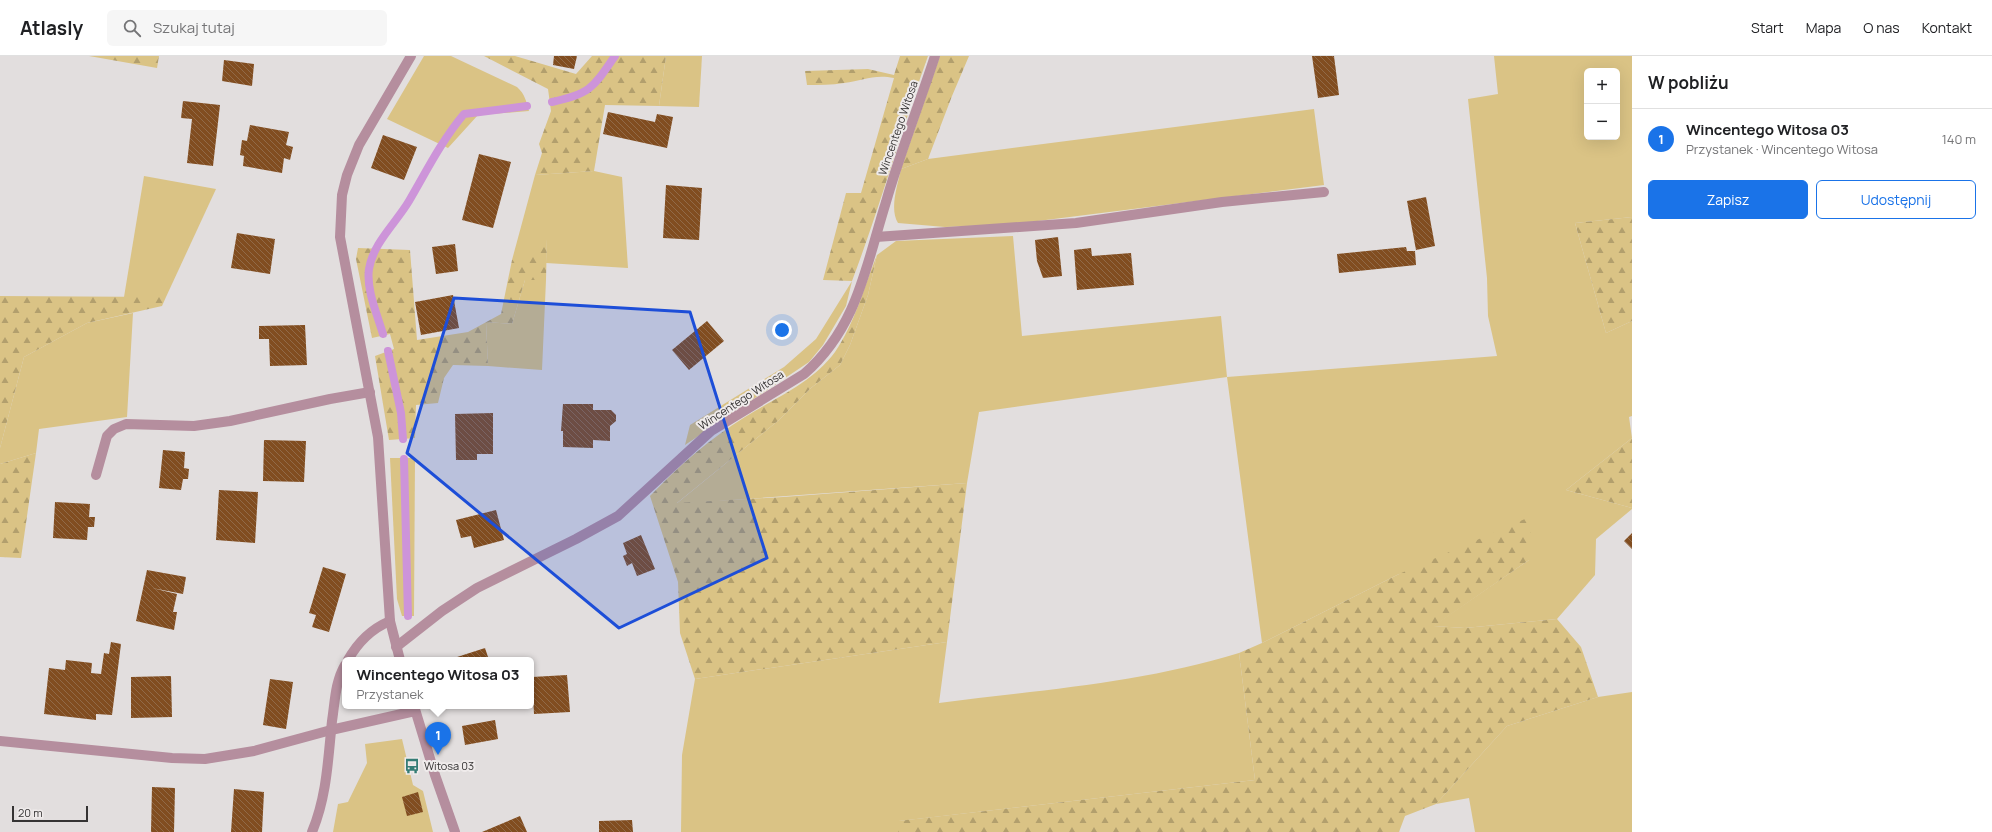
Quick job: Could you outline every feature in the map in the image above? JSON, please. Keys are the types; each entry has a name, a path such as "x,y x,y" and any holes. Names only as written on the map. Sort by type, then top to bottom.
{"street":[{"path":"399,657 390,621 379,453 370,392 340,237 342,196 347,175 359,145 411,56"},
{"name":"Wincentego Witosa","path":"396,647 442,611 477,588 576,539 618,516 711,432 804,374 830,348 842,331 861,288 886,202 935,56"},
{"path":"876,237 1076,223 1222,202 1324,192"},
{"path":"96,475 107,436 114,429 126,424 194,426 230,421 330,399 370,392"},
{"path":"350,657 358,644 378,626 390,621"},
{"path":"312,832 320,814 325,791 336,689 342,673"},
{"path":"0,740 189,760 254,751 415,709 435,775 455,832"}],"highlighted area":[{"path":"454,298 690,312 767,558 619,628 407,453"}],"green space":[{"path":"89,56 159,56 157,68"},
{"path":"424,56 451,56 517,87 524,95 529,111 478,115 448,148 387,119"},
{"path":"484,56 515,56 576,74 592,56 666,56 659,106 605,105 594,171 535,175 542,153 539,144 551,111 548,89"},
{"path":"666,56 702,56 699,107 659,106"},
{"path":"900,56 928,56 872,225 852,281 823,280 846,193 861,193 894,78 874,77 839,84 807,85 805,71 868,69 894,75"},
{"path":"940,56 969,56 928,159 901,169"},
{"path":"1494,56 1632,56 1632,217 1575,223 1606,333 1632,321 1632,416 1629,417 1632,438 1566,490 1632,509 1596,539 1595,575 1557,619 1465,628 1433,626 1529,560 1399,574 1262,643 1227,377 1497,356 1488,316 1487,278 1468,99 1498,94"},
{"path":"1314,109 1324,185 1014,224 945,227 898,223 895,217 895,196 901,169 928,159"},
{"path":"594,171 622,177 628,268 546,263 547,239 528,260 512,260 535,175"},
{"path":"144,176 216,189 166,297 124,297"},
{"path":"1632,217 1632,321 1606,333 1575,223"},
{"path":"1013,236 1022,336 1221,316 1227,377 979,412 967,483 676,504 779,420 811,388 840,365 850,345 868,295 877,255 896,241"},
{"path":"547,238 546,280 525,280 512,324 486,322 501,314 512,260 528,259"},
{"path":"358,248 410,250 417,340 468,332 486,322 488,366 453,365 444,378 438,403 416,405 415,438 389,440 375,356 394,349 390,334 372,338 356,259"},
{"path":"877,255 868,295 850,345 840,365 811,388 779,420 677,503 783,497 967,483 947,642 695,679 680,633 678,582 650,496 683,464 719,434 793,389 826,363 835,352 848,329 859,305"},
{"path":"525,280 546,280 542,370 488,366 486,322 512,324"},
{"path":"852,281 846,306 823,345 809,362 685,445 690,425 784,367 816,339"},
{"path":"0,296 166,297 162,306 87,323 24,357 0,448"},
{"path":"133,313 127,417 39,429 36,453 0,464 0,448 24,357 87,323"},
{"path":"1632,438 1632,508 1566,490"},
{"path":"36,453 21,558 0,557 0,464"},
{"path":"390,458 415,458 414,616 402,616 397,599"},
{"path":"1532,516 1529,560 1434,626 1465,628 1557,619 1581,647 1598,697 1507,726 1436,804 1405,816 1399,832 898,832 898,821 1255,780 1239,653 1262,643 1399,574"},
{"path":"947,642 939,703 1128,679 1165,672 1239,653 1255,780 899,821 898,832 681,832 682,755 695,679"},
{"path":"1632,692 1632,832 1475,832 1469,798 1436,804 1507,726 1598,697"},
{"path":"402,739 413,785 423,791 433,832 333,832 338,804 348,802 367,763 365,744"}],"building":[{"path":"554,56 577,56 574,69 553,65"},
{"path":"1312,56 1334,56 1339,95 1318,98"},
{"path":"224,60 254,64 252,86 222,81"},
{"path":"183,101 220,105 213,166 187,163 192,119 181,118"},
{"path":"608,112 655,122 657,114 673,117 667,148 603,134"},
{"path":"250,125 289,132 286,145 293,147 290,160 284,158 282,173 243,166 244,156 240,155 242,140 247,141"},
{"path":"383,135 417,147 404,180 371,168"},
{"path":"479,154 511,162 493,228 462,220"},
{"path":"666,185 702,188 699,240 663,238"},
{"path":"1426,197 1435,246 1416,250 1407,201"},
{"path":"237,233 275,239 270,274 231,268"},
{"path":"1058,237 1062,276 1043,278 1037,261 1035,240"},
{"path":"455,244 458,271 436,274 432,247"},
{"path":"1406,247 1407,251 1415,251 1416,265 1339,273 1337,254"},
{"path":"1091,248 1092,256 1131,253 1134,285 1077,290 1074,250"},
{"path":"453,295 459,328 421,335 415,302"},
{"path":"707,321 724,341 689,370 672,350"},
{"path":"305,325 307,365 270,366 269,339 259,339 259,326"},
{"path":"563,404 593,404 593,410 611,410 616,415 616,421 610,426 610,441 593,440 593,448 563,447 563,431 561,431"},
{"path":"493,413 493,454 477,454 477,460 456,460 455,414"},
{"path":"264,440 306,441 304,482 263,481"},
{"path":"163,450 185,452 184,468 189,469 188,479 183,479 181,490 159,488"},
{"path":"219,490 258,492 255,543 216,540"},
{"path":"55,502 90,504 89,517 95,517 94,527 88,527 87,540 53,538"},
{"path":"496,510 504,540 474,548 471,536 461,538 456,520"},
{"path":"1632,533 1632,549 1624,541"},
{"path":"641,535 655,569 637,576 632,563 627,566 623,556 627,554 623,543"},
{"path":"323,567 346,574 329,632 312,627 316,615 309,613"},
{"path":"147,570 186,577 183,594 152,588 177,594 173,612 177,612 174,630 136,621"},
{"path":"111,642 121,644 112,715 96,714 96,720 44,714 49,668 65,670 66,660 92,663 91,673 101,674 104,653 109,654"},
{"path":"485,648 488,657 457,657"},
{"path":"567,675 570,712 534,714 534,677"},
{"path":"171,676 172,717 131,718 131,677"},
{"path":"270,679 293,682 286,729 263,725"},
{"path":"495,720 498,739 465,745 462,726"},
{"path":"152,787 175,788 174,832 151,832"},
{"path":"234,789 264,792 262,832 231,832"},
{"path":"418,792 423,812 407,816 402,797"},
{"path":"520,816 527,832 482,832"},
{"path":"632,820 633,832 599,832 599,821"}],"waterway":[{"path":"552,102 575,96 590,88 601,76 615,56"},
{"path":"383,334 369,285 368,277 371,260 375,250 404,209 441,145 464,114 527,106"},
{"path":"388,351 401,413 403,439"},
{"path":"404,459 408,616"}],"place":[{"name":"Wincentego Witosa 03","path":"438,755"},
{"name":"Witosa 03","path":"412,766"}]}
